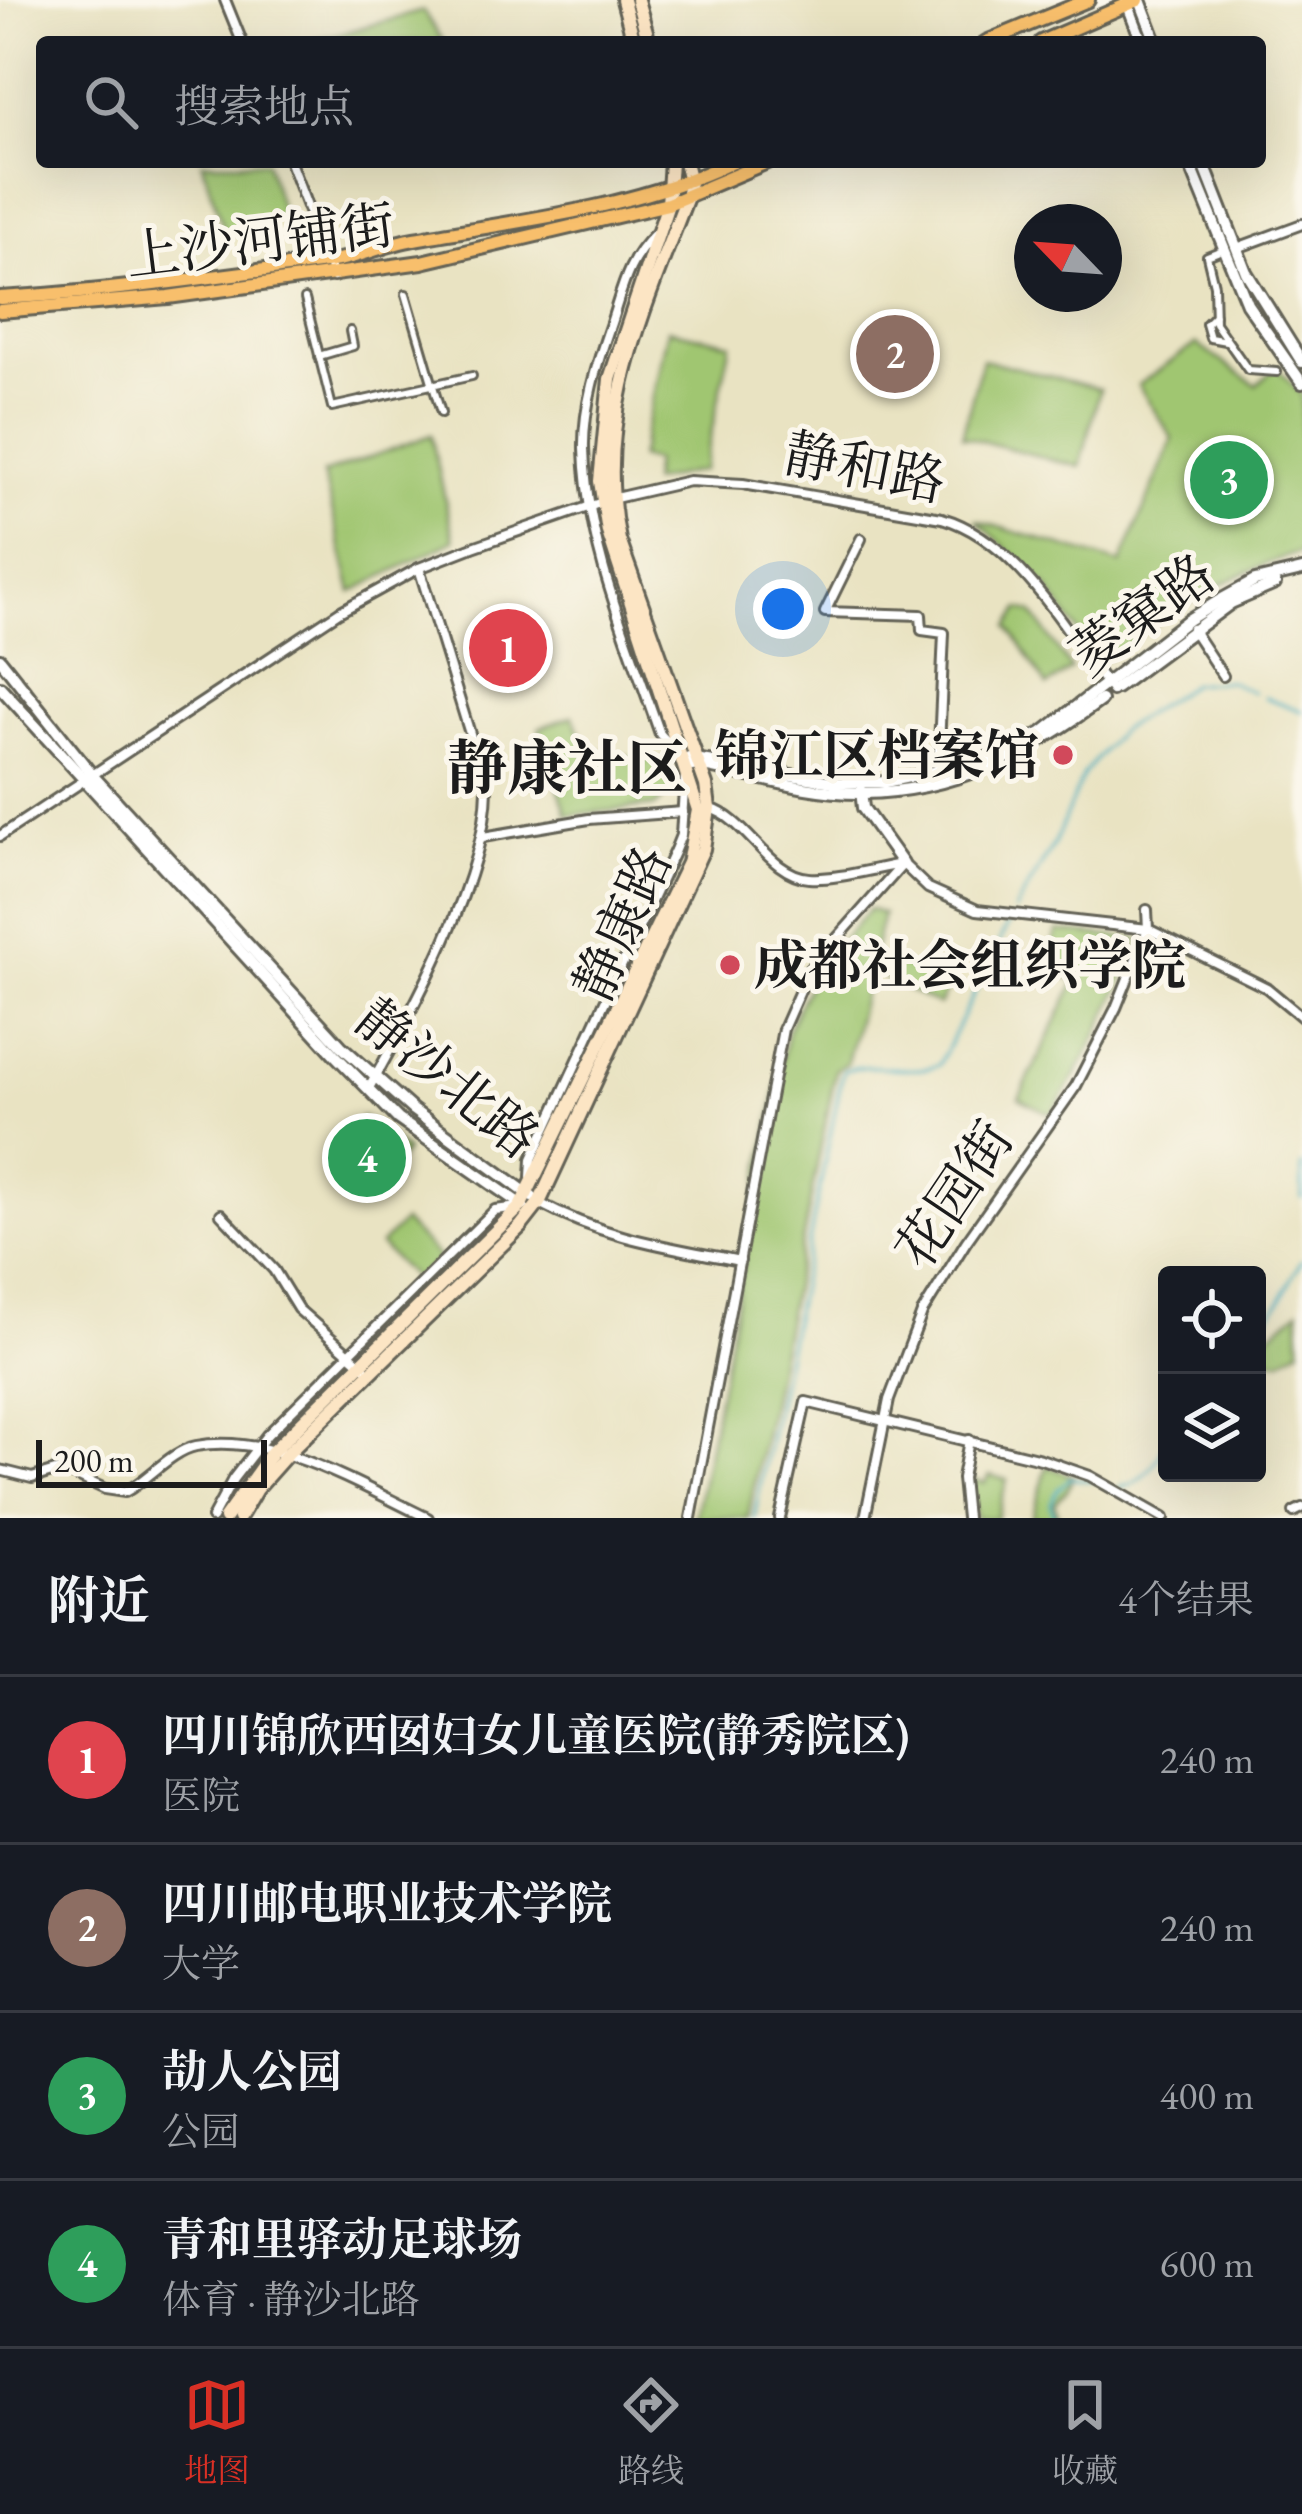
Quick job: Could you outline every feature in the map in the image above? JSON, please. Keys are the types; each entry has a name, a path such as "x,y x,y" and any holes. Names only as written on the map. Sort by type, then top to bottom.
{"main road":[{"path":"623,0 632,36"},
{"path":"638,0 647,36"},
{"path":"1001,36 1088,0"},
{"path":"1054,36 1133,1"},
{"name":"静康路","path":"529,1198 707,835 709,808 689,761 619,540 602,503 602,432 610,380 668,204 671,168"},
{"path":"686,168 690,182"},
{"name":"上沙河铺街","path":"0,298 331,262 406,240 638,198 719,168"},
{"name":"上沙河铺街","path":"0,311 334,277 422,262 668,204 753,168"},
{"name":"静康路","path":"602,503 620,385 690,182"},
{"name":"静康路","path":"225,1518 272,1452 521,1226 529,1198 688,863 698,810 689,761"},
{"name":"静康路","path":"239,1518 256,1489 366,1368"}],"street":[{"path":"225,0 240,36"},
{"path":"1133,1 1141,36"},
{"path":"1133,1 1153,36"},
{"path":"292,168 334,277"},
{"path":"1193,168 1230,249 1302,362"},
{"path":"1205,168 1247,304 1302,383"},
{"path":"1277,372 1248,370 1215,323 1208,256 1302,224"},
{"path":"406,294 441,413"},
{"path":"305,299 332,407 472,376"},
{"path":"319,356 353,346 350,331"},
{"name":"静和路","path":"0,836 339,612 419,568 602,503 689,481 717,481 961,524 977,532 1045,596 1110,689"},
{"path":"529,1198 532,1159 676,850 689,761 660,734 597,550 602,503"},
{"path":"861,538 825,612 921,615 922,630 944,633 938,772"},
{"path":"371,1083 404,1027 484,837 487,789 419,568"},
{"name":"菱窠路","path":"689,761 861,788 929,784 1016,757 1051,738 1188,620 1256,581 1302,573"},
{"name":"菱窠路","path":"861,788 991,757 1042,733 1192,629 1264,587 1302,573"},
{"path":"1192,629 1223,676"},
{"name":"静沙北路","path":"0,658 89,778"},
{"name":"静沙北路","path":"0,687 89,778 335,1056 529,1198"},
{"path":"861,788 863,808 903,864 928,888 953,901 1004,914 1148,929 1267,988 1302,1017"},
{"path":"709,808 727,813 783,868 807,878 903,864"},
{"path":"484,837 589,819 683,812"},
{"path":"691,1518 783,1029 809,970 903,864"},
{"path":"1147,910 1148,929"},
{"name":"花园街","path":"865,1518 885,1418 922,1312 1076,1086 1116,1008 1148,929"},
{"path":"212,1518 256,1449 495,1210 529,1198 580,1225 740,1262"},
{"path":"998,1199 1010,1209"},
{"path":"220,1214 274,1270 298,1309 366,1368"},
{"path":"780,1518 806,1402 885,1418 1090,1476 1164,1518"},
{"path":"965,1518 962,1478 969,1440"},
{"path":"0,1470 32,1478 62,1469 105,1489 125,1492 192,1447 236,1445 288,1453 428,1518"}],"green space":[{"path":"423,11 439,36 331,36"},
{"path":"204,168 268,168 283,215 225,234"},
{"path":"668,329 731,343 703,470 651,482 654,461 639,458"},
{"path":"1196,344 1256,385 1276,367 1302,395 1302,552 1224,583 1107,658 1093,654 1046,585 976,520 1121,564 1173,439 1138,385"},
{"path":"982,359 1100,389 1080,467 962,436"},
{"path":"431,435 454,540 352,592 323,474"},
{"path":"1020,609 1032,612 1071,669 1047,686 1009,627"},
{"path":"573,716 589,752 662,760 672,790 656,806 567,815 539,728"},
{"path":"869,909 883,914 847,1063 836,1069 748,1518 695,1518 788,1029 814,973"},
{"path":"1058,931 1139,939 1100,1029 1051,1114 1019,1098 1076,981 1043,964"},
{"path":"894,960 948,987 939,1005 885,979"},
{"path":"362,1118 406,1151 371,1198 327,1165"},
{"path":"403,1222 440,1258 416,1281 380,1245"},
{"path":"1299,1310 1300,1348 1280,1360 1266,1357 1266,1338"},
{"path":"1047,1466 1073,1476 1055,1503 1058,1518 1032,1518"},
{"path":"990,1475 1007,1480 997,1518 976,1518 971,1478 984,1483"}],"waterway":[{"path":"1015,910 1054,844 1083,775 1120,730 1192,684 1228,681 1253,692"},
{"path":"1264,697 1302,711"},
{"path":"754,1518 843,1071 939,1065 1011,918"},
{"path":"1302,1165 1302,1198"},
{"path":"1266,1320 1302,1260"},
{"path":"1119,1488 1136,1482 1158,1457"},
{"path":"1054,1518 1051,1503 1057,1490 1070,1478 1092,1481"}],"place":[{"name":"四川邮电职业技术学院","path":"895,354"},
{"name":"劼人公园","path":"1229,480"},
{"name":"四川锦欣西囡妇女儿童医院(静秀院区)","path":"508,648"},
{"name":"锦江区档案馆","path":"1063,755"},
{"name":"成都社会组织学院","path":"730,965"},
{"name":"青和里驿动足球场","path":"367,1158"}],"district":[{"name":"静康社区","path":"567,768"}]}
